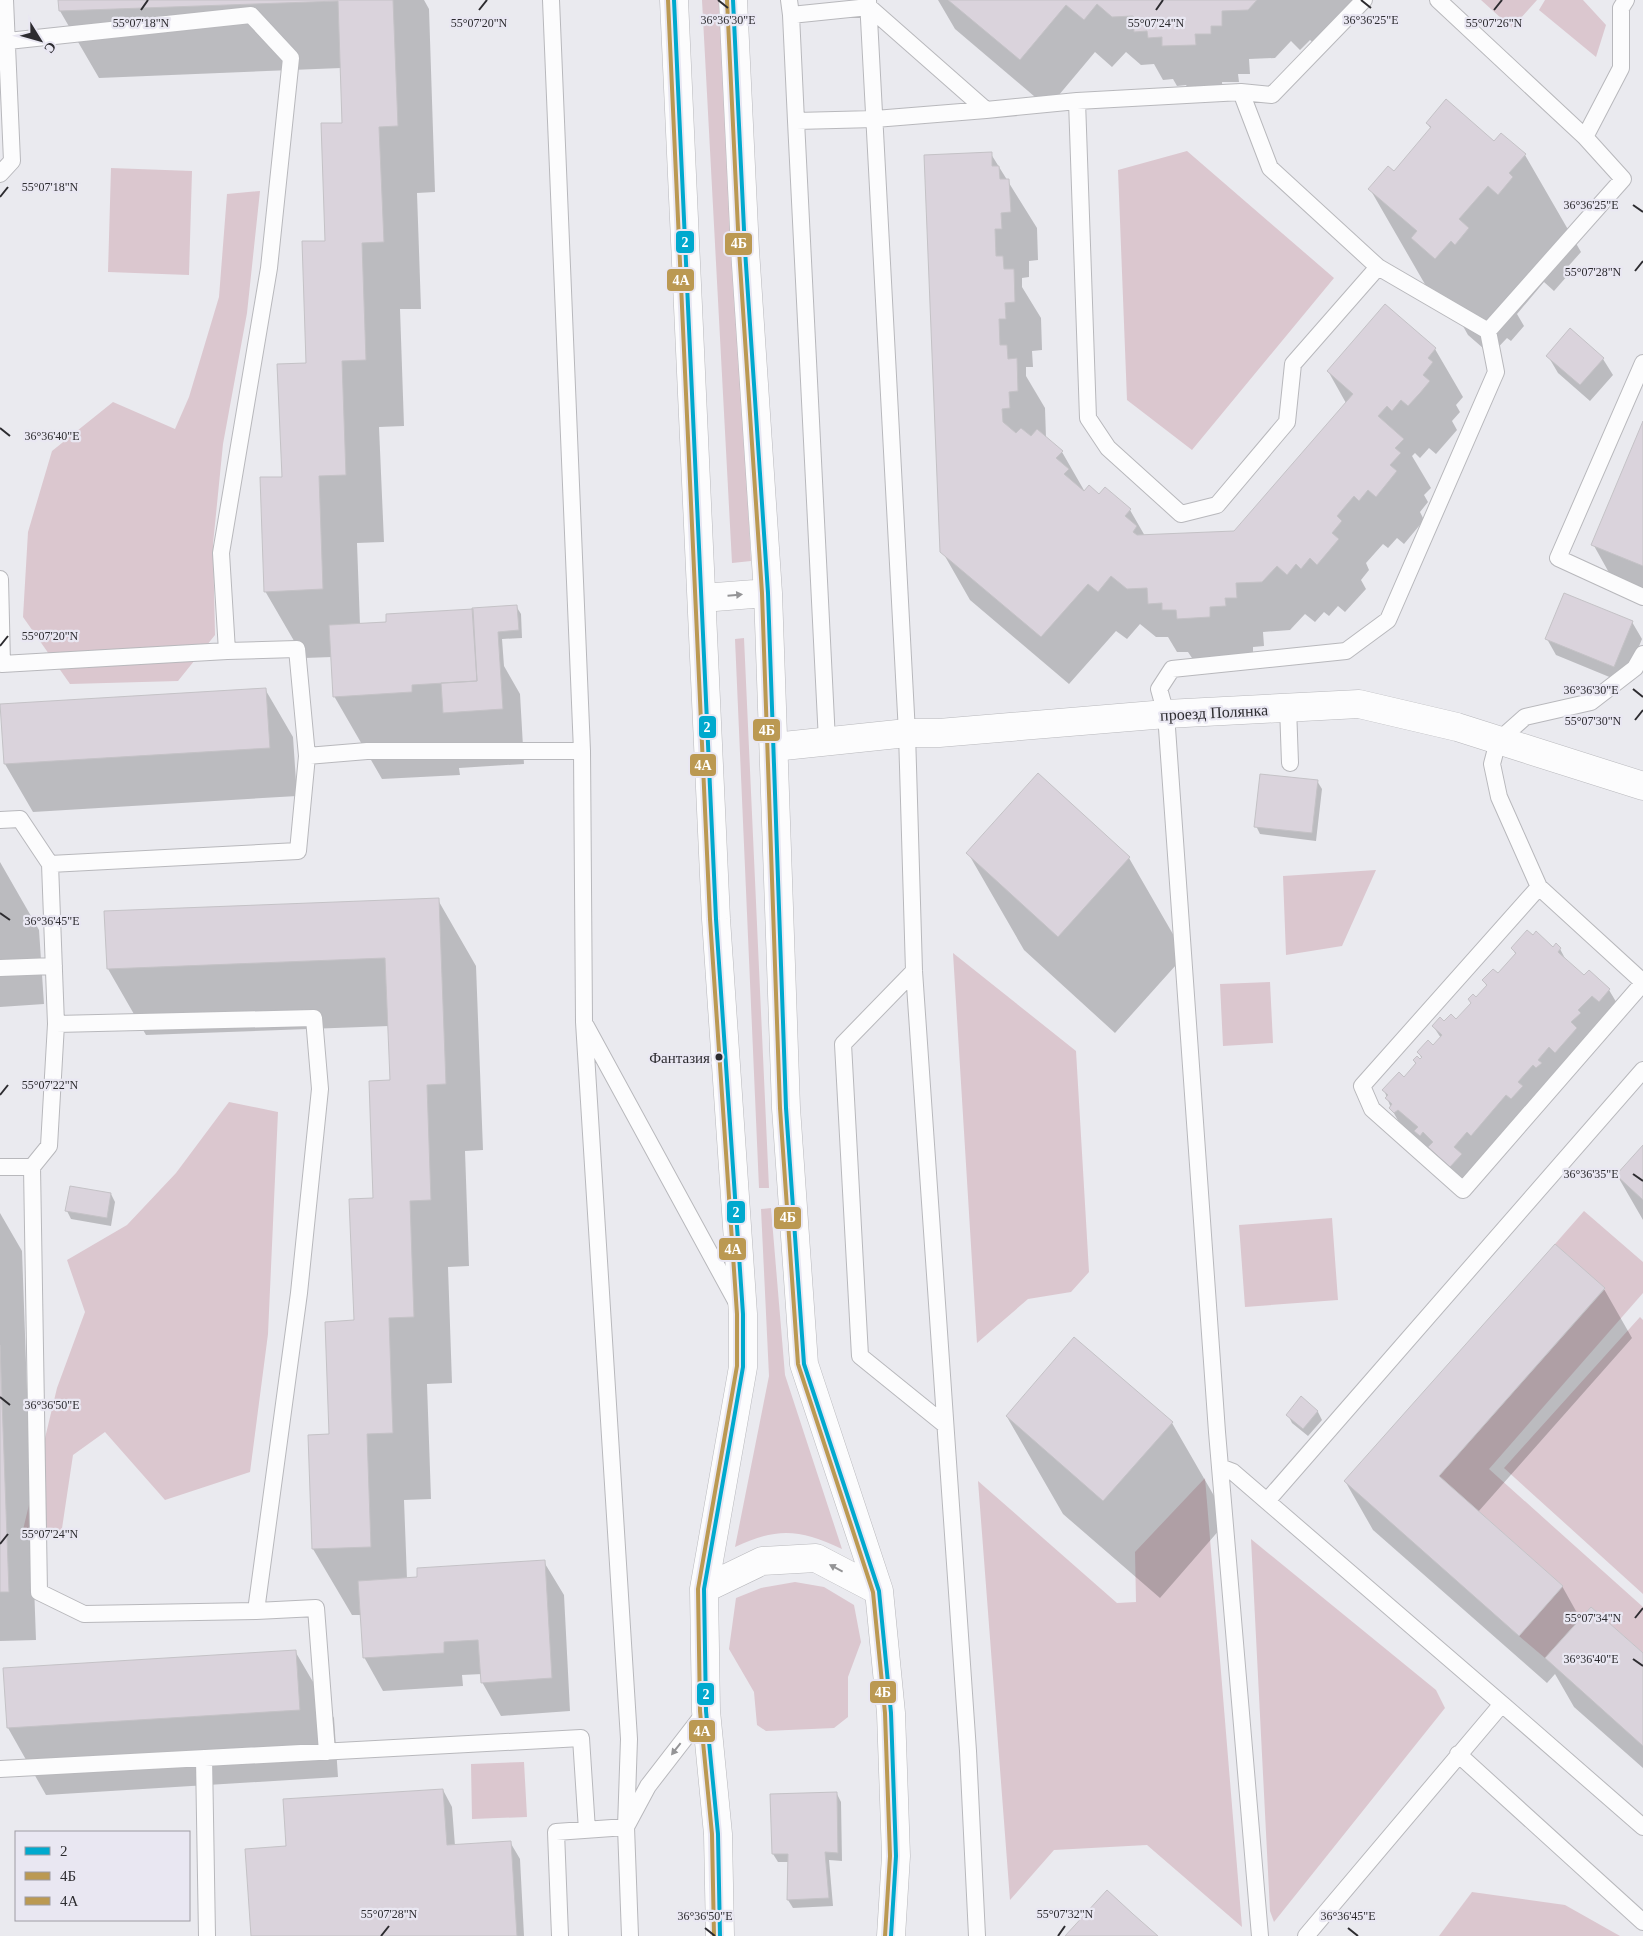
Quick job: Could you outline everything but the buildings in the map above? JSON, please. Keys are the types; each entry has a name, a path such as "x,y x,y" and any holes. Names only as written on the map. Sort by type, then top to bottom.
{"main road":[{"path":"674,0 721,1015 743,1314 743,1367 704,1589 706,1711 718,1834 720,1936"},
{"path":"734,0 745,250 768,593 782,1013 804,1364 879,1591 891,1714 896,1856 890,1936"},
{"path":"702,598 768,593"},
{"name":"проезд Полянка","path":"774,747 907,732 939,733 1166,714 1359,704 1457,727 1643,786"},
{"path":"704,1589 762,1561 816,1558 879,1591"}],"lane":[{"path":"0,174 12,161 5,0"},
{"path":"551,0 582,751 584,1022 629,1739 626,1827 630,1936"},
{"path":"796,121 875,118 1077,101 1241,92 1272,95 1364,0"},
{"path":"1438,0 1585,137 1623,179 1488,331"},
{"path":"1585,137 1621,68 1621,8 1626,0"},
{"path":"868,4 907,732 914,971 968,1751 977,1936"},
{"path":"827,742 790,7 868,4 986,110"},
{"path":"8,41 251,15 291,58 269,268 221,553 227,651"},
{"path":"1241,92 1270,168 1378,267 1488,331 1496,372 1388,620 1346,651 1172,669 1159,689 1166,714 1220,1467 1260,1936"},
{"path":"1077,101 1088,418 1108,448 1181,514 1217,505 1287,422 1293,364 1378,267"},
{"path":"1643,363 1558,558 1643,597"},
{"path":"0,579 2,664 227,651 297,649 307,756 298,851 50,864"},
{"path":"1539,886 1362,1086 1372,1109 1463,1190 1643,982 1539,886 1499,797 1492,764 1498,741 1525,717 1591,702 1635,668 1643,654"},
{"path":"1288,707 1290,763"},
{"path":"307,756 367,751 582,751"},
{"path":"0,820 20,819 50,864 56,1024 49,1146 32,1168 39,1592 84,1614 316,1608 328,1752"},
{"path":"0,968 54,966"},
{"path":"914,971 843,1044 860,1356 944,1424"},
{"path":"56,1024 314,1018 320,1089 299,1293 256,1611"},
{"path":"584,1022 743,1314"},
{"path":"1267,1501 1643,1070"},
{"path":"0,1167 32,1168"},
{"path":"1220,1467 1233,1472 1643,1827"},
{"path":"1306,1936 1502,1704"},
{"path":"626,1827 648,1786 706,1711"},
{"path":"0,1769 582,1738 587,1830"},
{"path":"1458,1754 1643,1922"},
{"path":"204,1758 207,1936"},
{"path":"560,1936 556,1832 626,1827"}],"shaded area":[{"path":"702,0 721,0 751,561 732,563"},
{"path":"1481,0 1537,0 1512,28"},
{"path":"1545,0 1583,0 1606,25 1596,57 1539,10"},
{"path":"1187,151 1334,278 1192,450 1127,400 1118,170"},
{"path":"111,168 192,171 189,275 108,272"},
{"path":"260,191 247,313 223,444 213,544 215,635 178,681 70,684 23,617 28,532 52,451 113,402 175,429 189,397 219,297 227,194"},
{"path":"744,638 769,1188 759,1188 735,639"},
{"path":"1376,870 1342,946 1286,955 1283,876"},
{"path":"953,953 1076,1051 1089,1272 1071,1292 1028,1299 977,1343"},
{"path":"1270,982 1273,1043 1223,1046 1220,984"},
{"path":"229,1102 278,1112 268,1334 250,1472 165,1500 105,1432 73,1455 61,1535 22,1534 57,1388 85,1312 67,1260 127,1225 176,1173"},
{"path":"771,1208 785,1375 842,1549 813,1537 788,1533 764,1536 735,1547 769,1376 761,1209"},
{"path":"1584,1211 1643,1262 1643,1293 1489,1469 1643,1607 1643,1653 1591,1607 1545,1658 1519,1636 1563,1586 1439,1476 1605,1289 1555,1244"},
{"path":"1332,1218 1338,1300 1245,1307 1239,1225"},
{"path":"1640,1317 1643,1320 1643,1594 1504,1468"},
{"path":"1205,1478 1242,1927 1147,1845 1054,1850 1010,1900 978,1481 1117,1603 1136,1602 1135,1552"},
{"path":"1251,1539 1436,1690 1445,1708 1274,1922 1270,1911"},
{"path":"795,1582 824,1587 854,1605 861,1642 848,1677 848,1717 834,1728 766,1731 757,1725 754,1692 729,1649 736,1598 761,1588"},
{"path":"524,1762 527,1817 472,1819 471,1764"},
{"path":"1472,1892 1565,1905 1620,1936 1439,1936"}],"transit line":[{"name":"4А","path":"668,0 710,919 737,1314 737,1366 698,1589 700,1711 712,1834 714,1936"},
{"name":"2","path":"674,0 716,919 743,1314 743,1367 704,1589 706,1711 718,1834 720,1936"},
{"name":"4Б","path":"727,0 739,250 762,593 780,1108 798,1364 873,1592 885,1713 890,1856 885,1936"},
{"name":"2","path":"733,0 745,250 768,593 786,1108 804,1364 879,1591 891,1713 896,1856 891,1936"}],"place":[{"name":"Фантазия","path":"719,1057"}]}
